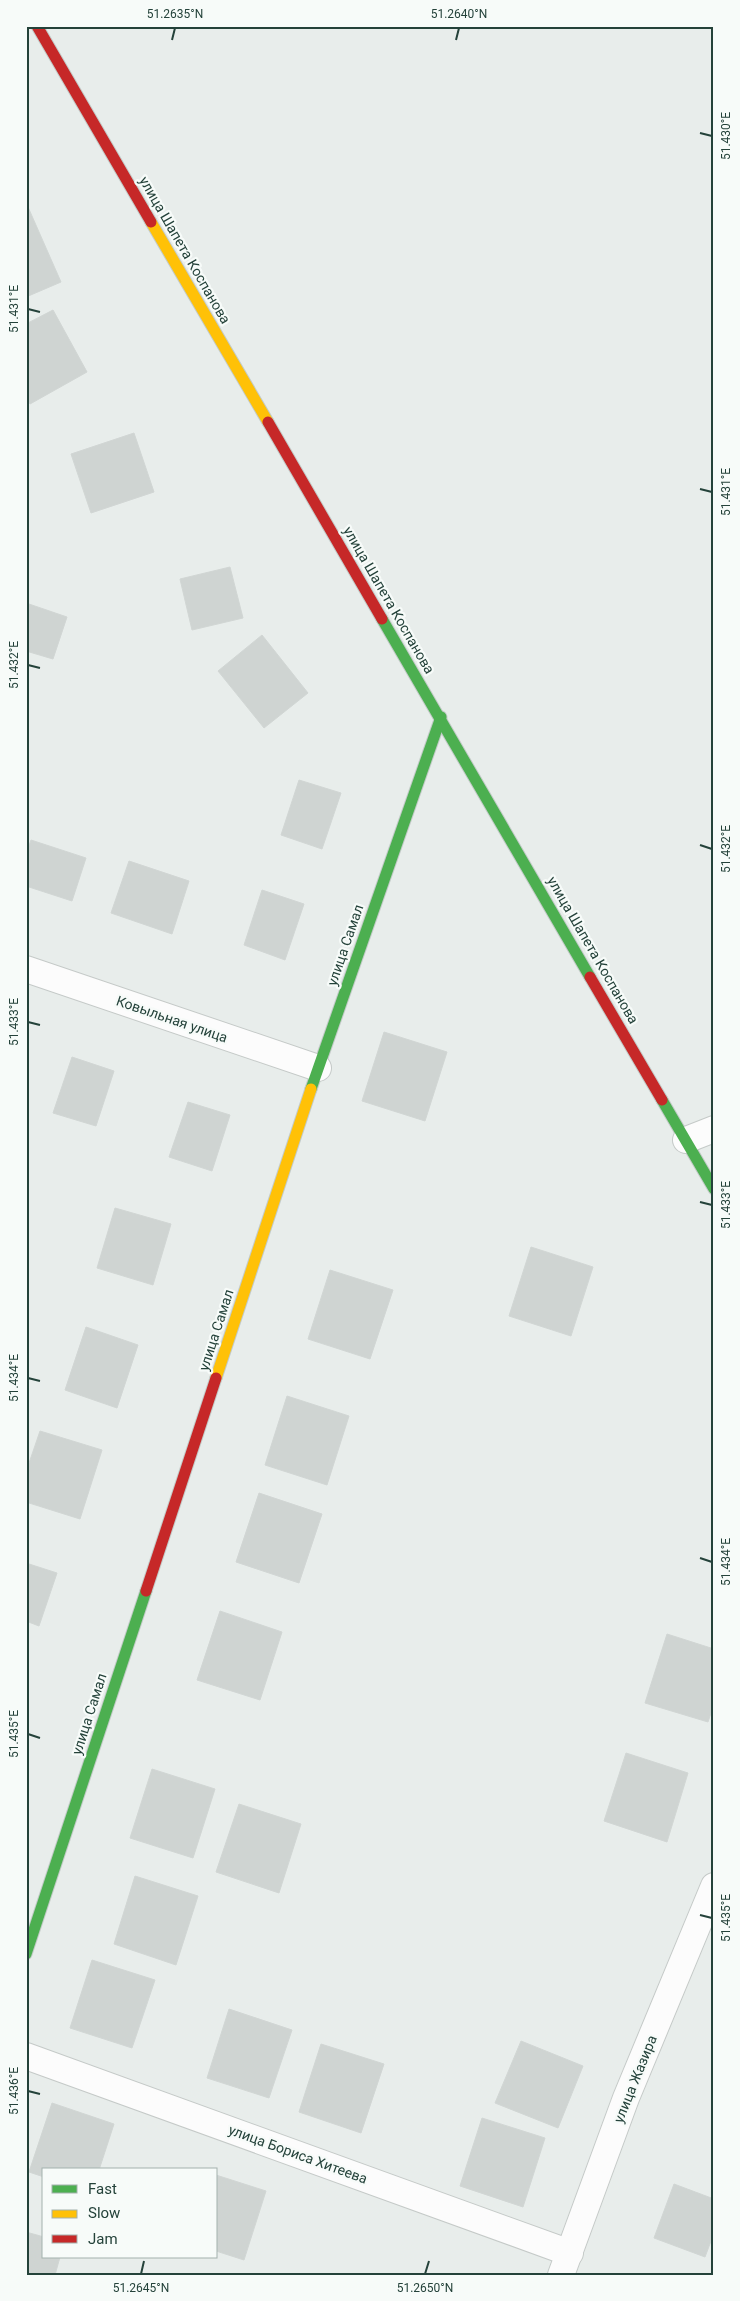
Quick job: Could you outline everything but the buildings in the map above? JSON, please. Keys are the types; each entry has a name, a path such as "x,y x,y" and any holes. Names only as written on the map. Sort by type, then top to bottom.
{"street":[{"name":"улица Шапета Коспанова","path":"38,26 714,1189"},
{"name":"улица Самал","path":"26,1954 318,1068 441,717"},
{"name":"Ковыльная улица","path":"26,969 318,1068"},
{"path":"686,1140 714,1129"},
{"name":"улица Жазира","path":"566,2264 626,2098 714,1886"},
{"name":"улица Бориса Хитеева","path":"26,2056 566,2264"}],"traffic: fast":[{"path":"382,619 590,977"},
{"path":"311,1089 441,717"},
{"path":"662,1100 714,1189"},
{"path":"26,1954 146,1591"}],"traffic: slow":[{"path":"151,222 268,422"},
{"path":"216,1378 311,1089"}],"traffic: jam":[{"path":"37,26 151,222"},
{"path":"268,422 382,619"},
{"path":"590,977 662,1100"},
{"path":"146,1591 216,1378"}]}
